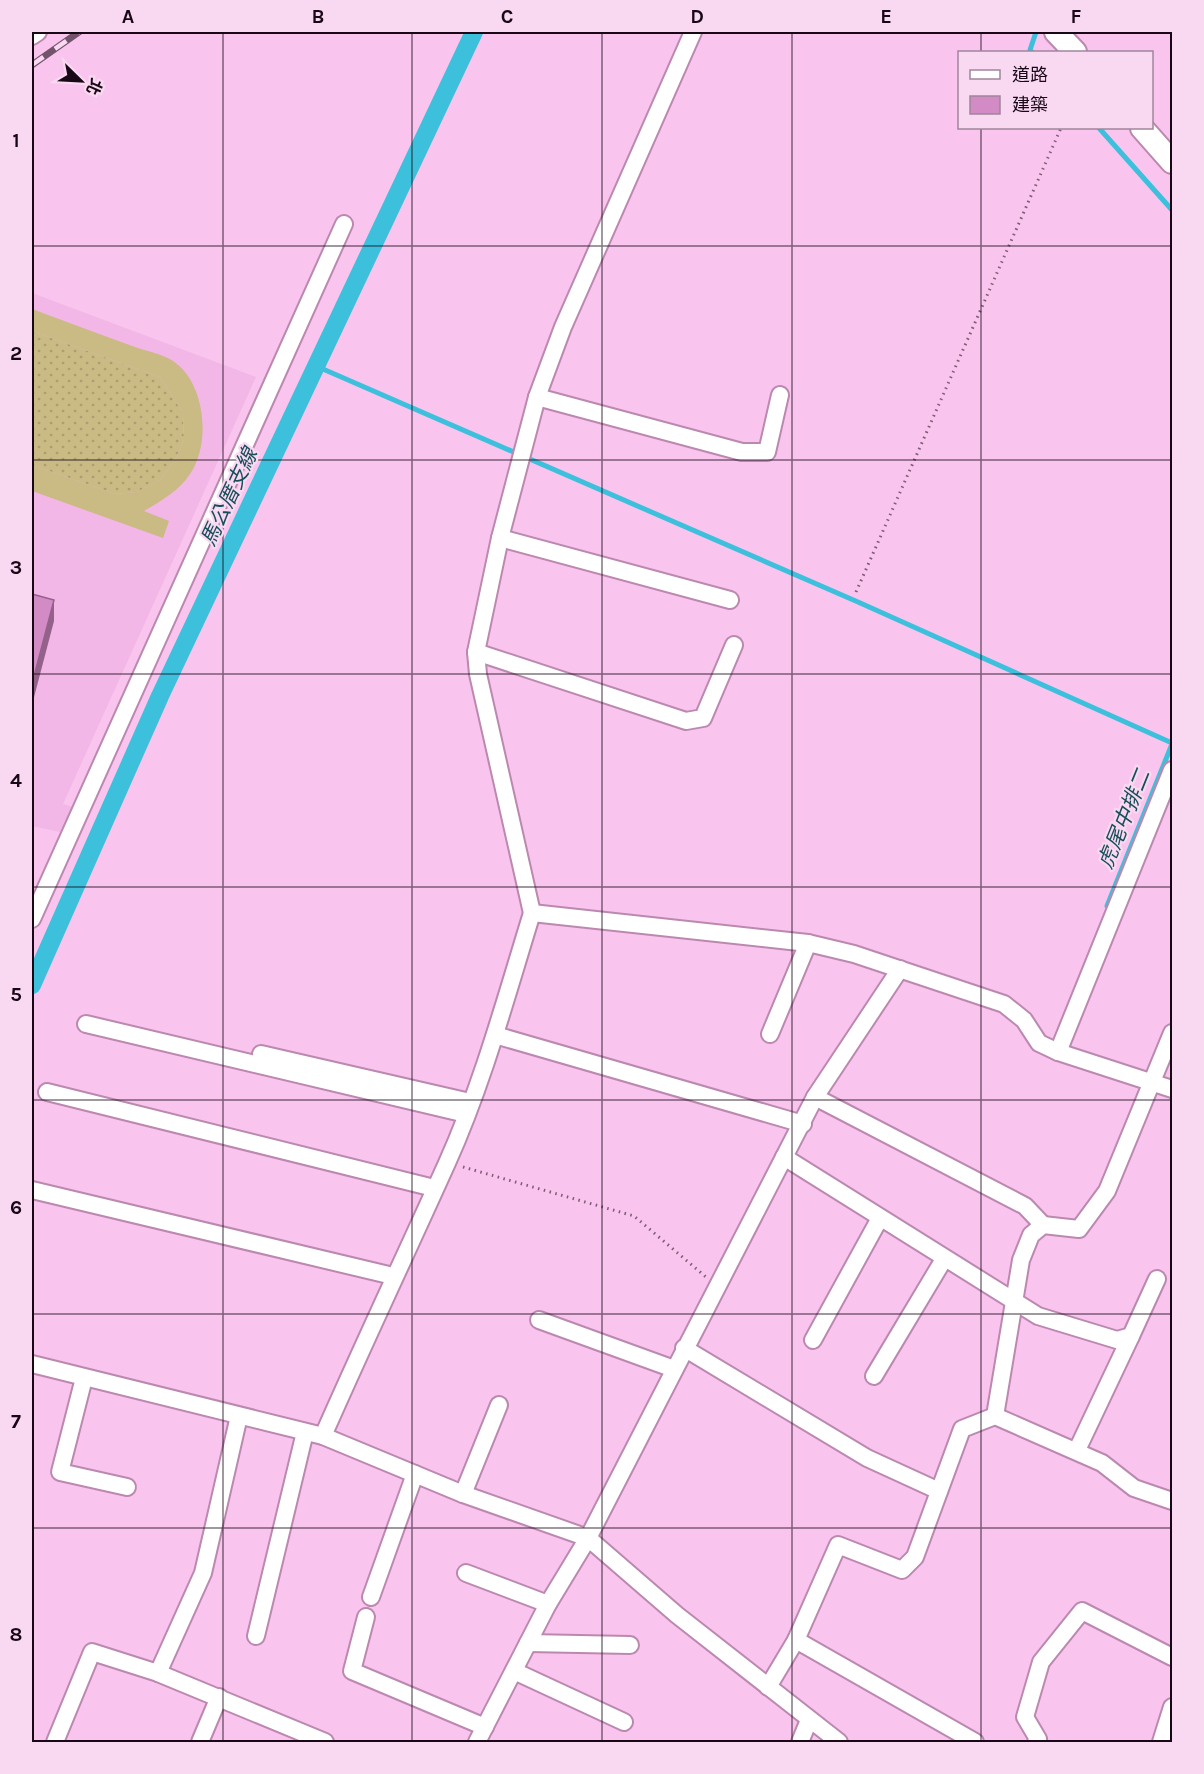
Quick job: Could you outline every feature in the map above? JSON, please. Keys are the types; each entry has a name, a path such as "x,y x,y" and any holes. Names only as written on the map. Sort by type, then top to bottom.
{"main road":[{"path":"1056,32 1075,45"},
{"path":"1143,129 1173,162"}],"street":[{"path":"32,36 38,32"},
{"path":"323,1436 393,1276 447,1163 495,1035 532,914 478,674 476,652 500,538 537,397 563,327 693,32"},
{"path":"32,919 344,224"},
{"path":"537,397 742,452 767,452 780,395"},
{"path":"500,538 730,600"},
{"path":"476,652 686,721 703,718 734,645"},
{"path":"1058,1052 1173,770"},
{"path":"532,914 808,943 854,954 1004,1004 1024,1020 1039,1043 1058,1052 1173,1089"},
{"path":"770,1034 808,943"},
{"path":"477,1743 548,1604 588,1538 815,1097 900,969"},
{"path":"88,1020 468,1108"},
{"path":"815,1097 1025,1206 1043,1225 1079,1229 1107,1191 1173,1033"},
{"path":"495,1035 803,1124"},
{"path":"47,1092 434,1188"},
{"path":"784,1156 944,1259 1038,1316 1117,1340 1131,1336"},
{"path":"32,1190 393,1276"},
{"path":"813,1340 880,1218"},
{"path":"995,1416 1021,1260 1031,1235 1043,1225"},
{"path":"874,1376 944,1259"},
{"path":"1077,1450 1156,1279"},
{"path":"539,1320 674,1369"},
{"path":"684,1348 867,1458 939,1491"},
{"path":"32,1364 323,1436 463,1494 588,1538 677,1615 839,1743"},
{"path":"84,1378 60,1472 127,1487"},
{"path":"463,1494 499,1405"},
{"path":"158,1673 203,1573 239,1416"},
{"path":"768,1687 796,1640 838,1545 902,1570 915,1557 962,1429 995,1416 1077,1450 1102,1463 1134,1488 1173,1501"},
{"path":"256,1636 305,1432"},
{"path":"371,1597 415,1474"},
{"path":"466,1573 548,1604"},
{"path":"1036,1743 1038,1739 1025,1717 1041,1662 1082,1611 1173,1657"},
{"path":"366,1617 352,1671 485,1727"},
{"path":"796,1640 975,1743"},
{"path":"528,1643 630,1645"},
{"path":"55,1743 92,1652 158,1673 325,1743"},
{"path":"514,1671 624,1722"},
{"path":"200,1743 219,1698"},
{"path":"1163,1742 1173,1707"},
{"path":"800,1743 809,1720"}],"path":[{"path":"856,592 1061,129"},
{"path":"447,1163 634,1216 717,1286"}],"shaded area":[{"path":"32,293 256,377 63,804 73,807 60,832 32,826"},
{"path":"32,309 164,356 184,371 193,384 202,414 203,431 197,461 180,486 144,511 169,521 163,538 32,491 32,465 115,494 137,492 160,480 175,460 184,440 183,413 160,377 32,331"},
{"path":"32,331 160,377 183,413 184,440 175,460 160,480 137,492 115,494 32,465"}],"building":[{"path":"32,594 54,600 32,684"}],"waterway":[{"name":"馬公厝支線","path":"32,985 160,696 474,32"},
{"name":"虎尾中排二","path":"1031,51 1036,32"},
{"name":"虎尾中排二","path":"1100,129 1172,210"},
{"path":"316,366 858,602 1172,743"},
{"name":"虎尾中排二","path":"1107,906 1172,744"}],"railway":[{"path":"32,65 79,32"}]}
